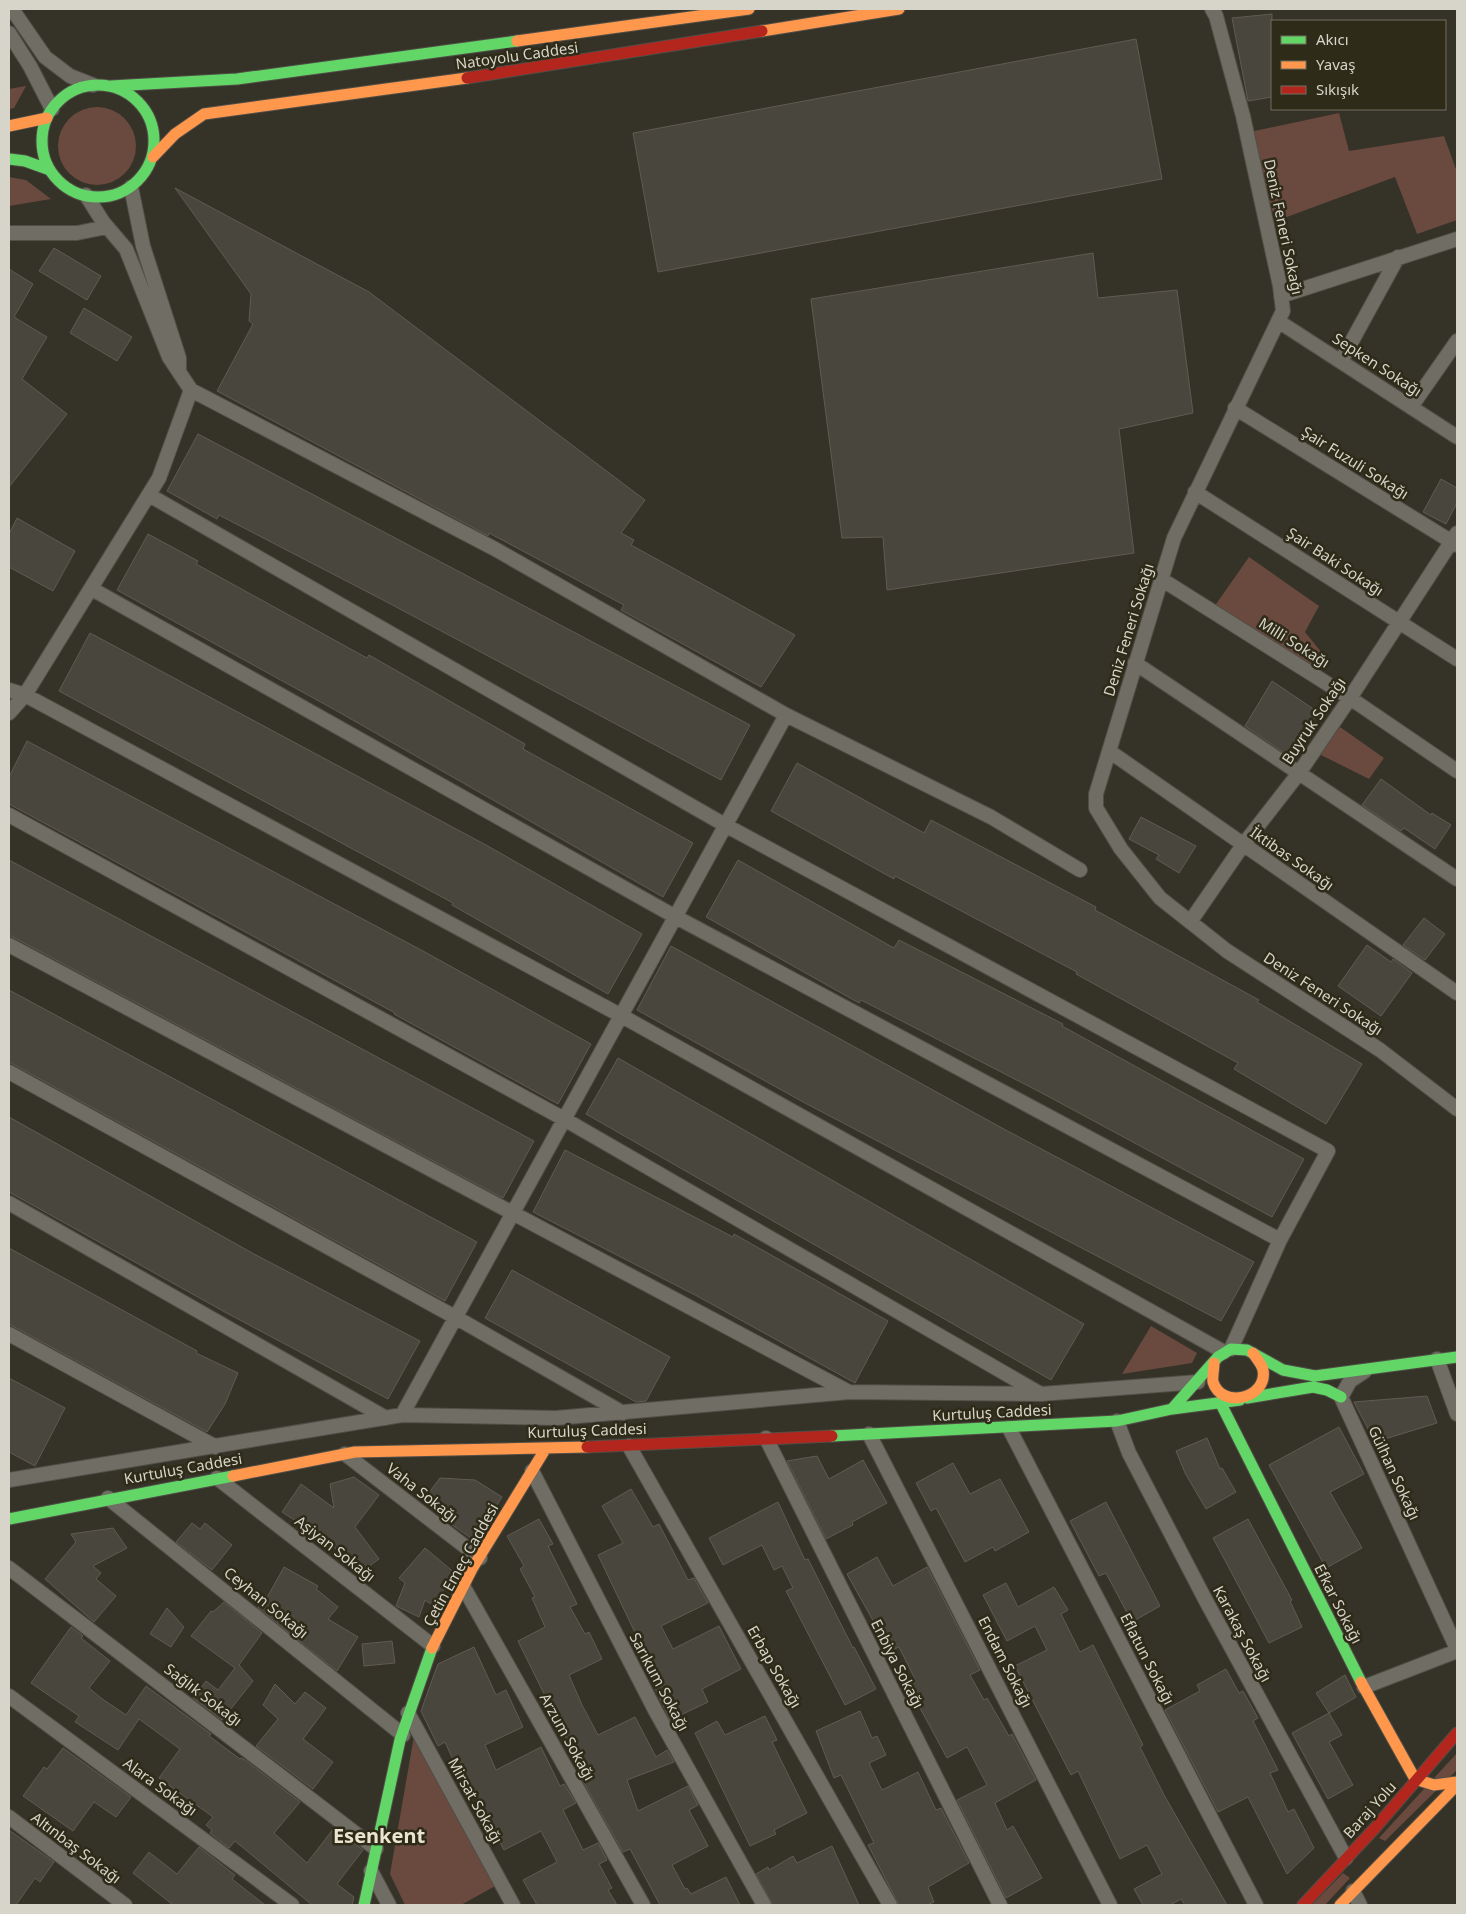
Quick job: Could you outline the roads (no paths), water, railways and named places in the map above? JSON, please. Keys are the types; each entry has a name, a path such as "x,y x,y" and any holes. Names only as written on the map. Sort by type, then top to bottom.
{"main road":[{"name":"Natoyolu Caddesi","path":"111,86 237,79 749,9"},
{"name":"Natoyolu Caddesi","path":"153,157 175,134 204,114 500,74 899,9"},
{"path":"9,126 49,113 75,90 92,85 111,86 128,93 142,105 152,121 155,139 153,157 144,174 131,187 114,195 96,197 78,194 62,184 50,170 43,152 43,133 49,113"},
{"path":"9,159 25,161 50,170"},
{"path":"1172,1409 1227,1350 1239,1348 1253,1353 1283,1370 1299,1375 1315,1376 1366,1370 1437,1358 1457,1357"},
{"path":"1244,1399 1260,1388 1262,1381 1262,1365 1253,1353"},
{"path":"1214,1364 1212,1378 1218,1392 1225,1397 1244,1399 1313,1387 1341,1397"},
{"name":"Kurtuluş Caddesi","path":"9,1519 108,1498 345,1454 629,1446 766,1438 1009,1428 1117,1421 1172,1409 1244,1399"},
{"name":"Efkar Sokağı","path":"1220,1402 1364,1687 1415,1779"},
{"name":"Çetin Emeç Caddesi","path":"364,1905 408,1713 433,1646 463,1586 546,1448"},
{"name":"Baraj Yolu","path":"1303,1905 1374,1828 1457,1733"},
{"path":"1415,1779 1434,1785 1457,1784"},
{"path":"1340,1905 1457,1784"}],"street":[{"path":"12,9 45,57 70,76 92,85"},
{"name":"Deniz Feneri Sokağı","path":"1215,11 1243,116 1283,311 1174,538 1096,794 1096,808 1121,849 1160,898 1227,951 1380,1050 1457,1109"},
{"path":"9,33 30,66 49,113"},
{"path":"131,187 143,246 179,358 180,372"},
{"path":"86,195 107,227 126,249 169,357 191,390 495,550 786,715 991,817 1080,870"},
{"path":"9,233 77,232 107,227"},
{"path":"1281,296 1457,239"},
{"path":"1341,361 1398,257"},
{"name":"Sepken Sokağı","path":"1278,320 1457,437"},
{"path":"1411,407 1457,341"},
{"path":"9,712 25,694 159,478 191,390"},
{"name":"Şair Fuzuli Sokağı","path":"1235,408 1455,540"},
{"name":"Şair Baki Sokağı","path":"1195,492 1457,659"},
{"path":"9,681 25,694 620,1015 1227,1350 1280,1240 1328,1151 725,825 149,495"},
{"name":"Buyruk Sokağı","path":"1190,922 1242,845 1299,773 1455,540"},
{"name":"Milli Sokağı","path":"1161,579 1350,698 1457,770"},
{"path":"92,588 674,916 1280,1240"},
{"path":"1135,663 1457,879"},
{"path":"9,690 25,694"},
{"path":"402,1415 674,916 786,715"},
{"name":"İktibas Sokağı","path":"1109,751 1457,993"},
{"path":"9,815 564,1119 1041,1394"},
{"path":"9,945 513,1211 850,1392"},
{"path":"9,1072 455,1317 623,1413"},
{"path":"9,1203 386,1418"},
{"path":"9,1334 216,1447"},
{"path":"1437,1358 1457,1414"},
{"path":"1341,1397 1350,1381 1366,1370"},
{"path":"9,1480 402,1415 556,1418 850,1392 1041,1394 1198,1382"},
{"name":"Gülhan Sokağı","path":"1341,1397 1457,1650"},
{"name":"Karakaş Sokağı","path":"1117,1421 1129,1453 1206,1601 1346,1858"},
{"name":"Eflatun Sokağı","path":"1009,1428 1256,1905"},
{"name":"Endam Sokağı","path":"869,1434 1110,1905"},
{"name":"Enbiya Sokağı","path":"766,1438 1000,1905"},
{"name":"Erbap Sokağı","path":"629,1446 890,1905"},
{"name":"Vaha Sokağı","path":"345,1454 480,1558"},
{"name":"Sarıkum Sokağı","path":"532,1471 655,1710 764,1905"},
{"name":"Aşiyan Sokağı","path":"217,1478 433,1646"},
{"name":"Ceyhan Sokağı","path":"108,1498 403,1735"},
{"name":"Sağlık Sokağı","path":"9,1568 376,1849"},
{"name":"Arzum Sokağı","path":"463,1586 643,1905"},
{"path":"1364,1687 1457,1650"},
{"name":"Alara Sokağı","path":"9,1696 292,1905"},
{"name":"Mirsat Sokağı","path":"408,1713 513,1905"},
{"name":"Altınbaş Sokağı","path":"9,1817 124,1905"},
{"path":"371,1872 389,1905"},
{"path":"1353,1891 1360,1905"}],"district":[{"name":"Esenkent","path":"379,1836"}]}
